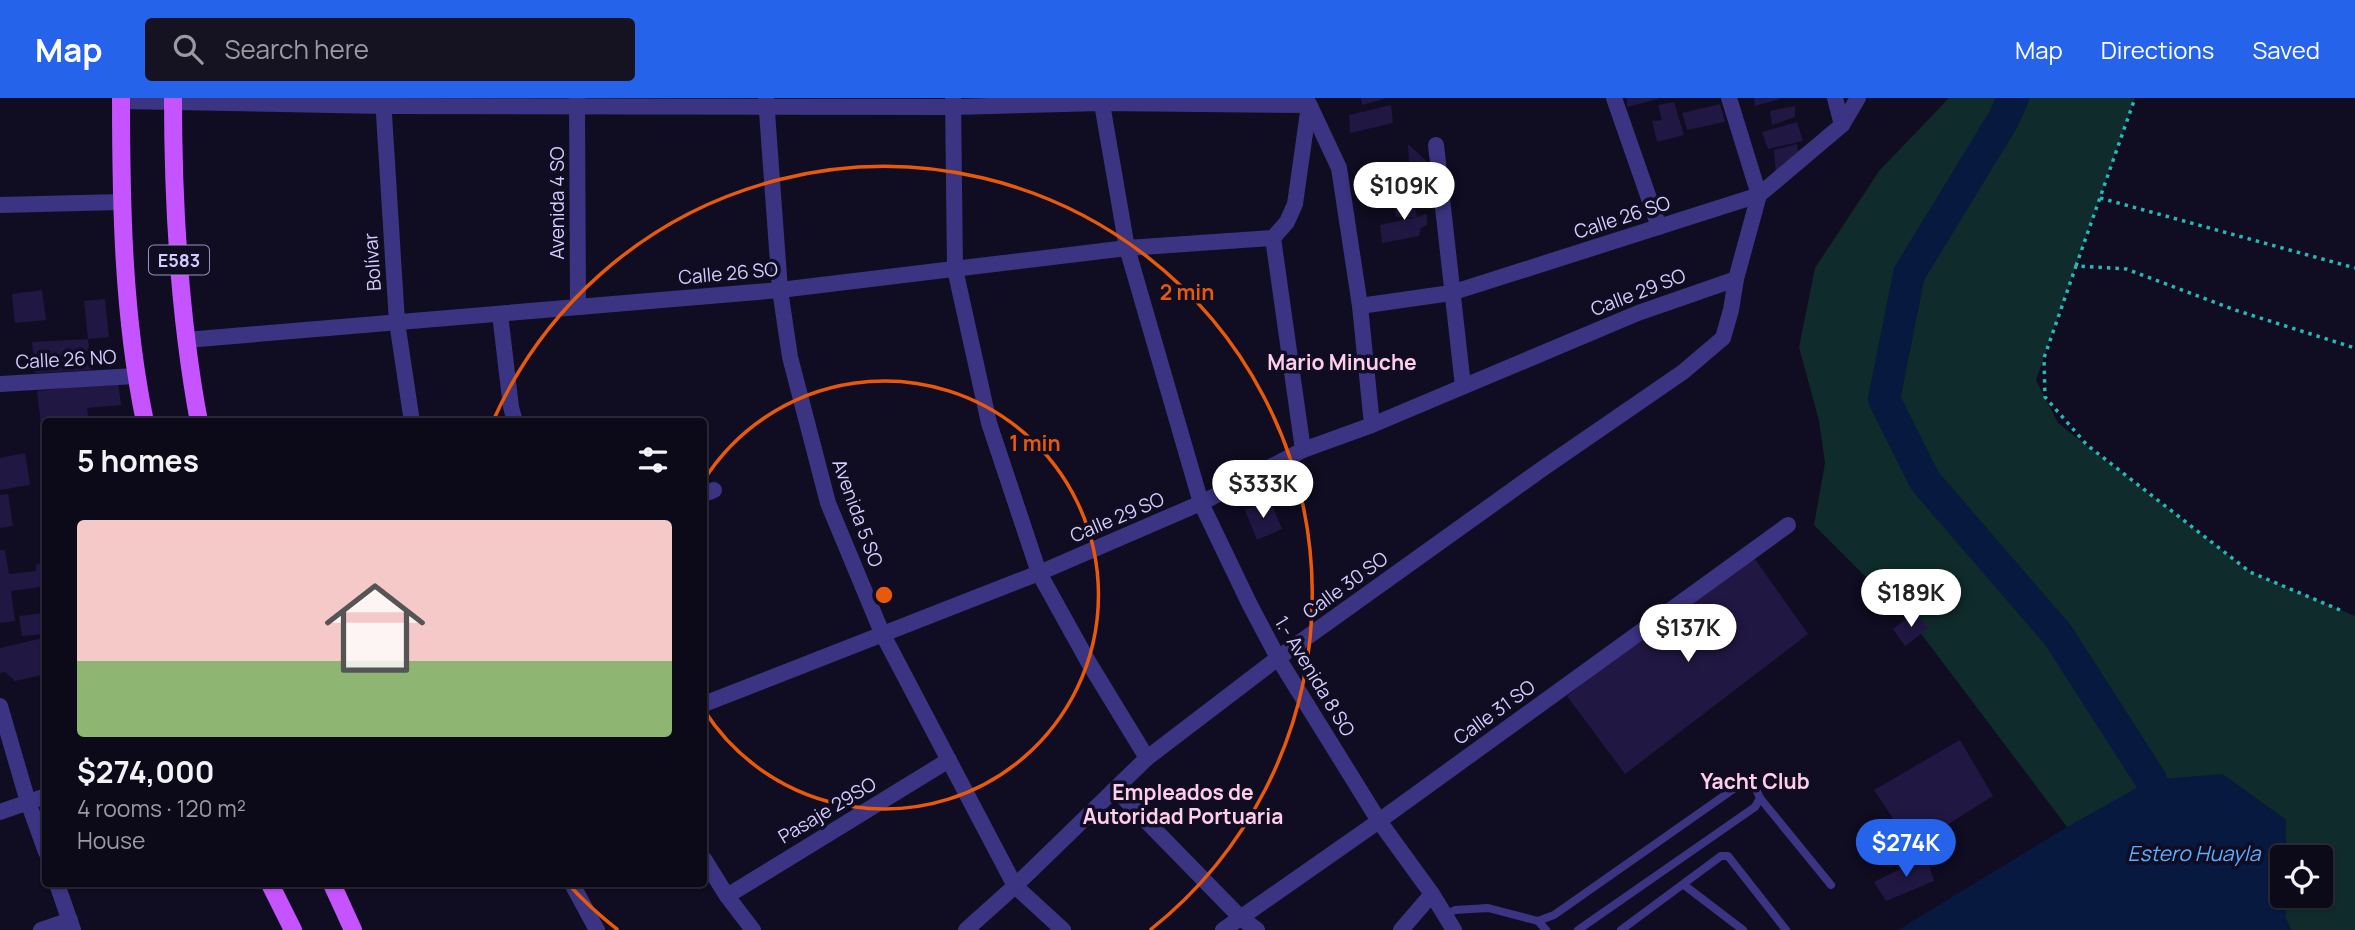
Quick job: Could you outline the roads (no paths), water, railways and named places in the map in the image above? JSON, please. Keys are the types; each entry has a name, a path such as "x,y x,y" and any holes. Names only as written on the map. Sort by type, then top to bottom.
{"main road":[{"name":"E583","path":"173,99 173,191 188,365 198,418"},
{"name":"E583","path":"121,100 121,202 135,376 144,418"},
{"path":"272,887 293,930"},
{"path":"333,887 353,930"}],"street":[{"path":"1614,98 1658,227"},
{"path":"1729,98 1759,195"},
{"path":"1835,98 1843,125"},
{"name":"Calle 26 SO","path":"1360,306 1451,293 1759,195 1843,125 1858,98"},
{"path":"121,100 953,103 1308,101"},
{"name":"1.- Avenida 8 SO","path":"1101,101 1127,248 1201,503 1278,658 1379,821 1432,894 1454,930"},
{"path":"1303,450 1273,238 1287,222 1295,204 1308,101"},
{"path":"1308,101 1339,168 1360,306 1372,425"},
{"name":"Bolívar","path":"383,102 397,322 411,418"},
{"name":"Avenida 4 SO","path":"577,102 579,307"},
{"name":"Avenida 5 SO","path":"766,102 780,290 790,357 828,503 882,632 1015,886 1063,930"},
{"path":"953,103 955,269 989,423 1040,573 1089,663 1147,758"},
{"path":"1437,145 1463,386"},
{"name":"Calle 30 SO","path":"966,930 1147,758 1278,658 1683,372 1723,338 1759,195"},
{"path":"0,205 121,202"},
{"name":"Calle 26 SO","path":"186,340 780,290 1127,248 1273,238"},
{"name":"Calle 29 SO","path":"707,703 882,632 1040,573 1201,503 1303,450 1372,425 1638,313 1736,279"},
{"path":"500,314 514,418"},
{"name":"Calle 26 NO","path":"0,384 135,376"},
{"name":"Calle 31 SO","path":"1223,930 1379,821 1788,525"},
{"path":"0,706 42,841"},
{"name":"Pasaje 29SO","path":"727,896 949,760"},
{"path":"1115,789 1241,918 1256,930"},
{"path":"0,811 42,797"},
{"path":"707,864 753,930"},
{"path":"41,930 71,925 58,887"},
{"path":"574,887 597,930"},
{"path":"1401,930 1432,894"}],"lane":[{"path":"1538,921 1555,915 1745,781 1754,785 1759,798 1830,884"},
{"path":"1578,930 1755,807 1759,798"},
{"path":"1621,930 1685,886 1721,856 1728,856 1786,930"},
{"path":"1685,886 1743,930"},
{"path":"1445,915 1455,910 1488,908 1538,921 1546,930"}],"water":[{"name":"Estero Huayla","path":"2222,774 2286,820 2286,845 2270,845 2270,908 2286,908 2286,919 2291,930 1898,930 2067,827 2151,780"}],"waterway":[{"path":"2013,98 2003,120 1909,274 1884,399 1925,481 2058,635 2151,780 2161,821"}],"district":[{"name":"Mario Minuche","path":"1342,362"},
{"name":"Yacht Club","path":"1755,781"},
{"name":"Empleados de Autoridad Portuaria","path":"1183,804"}]}
